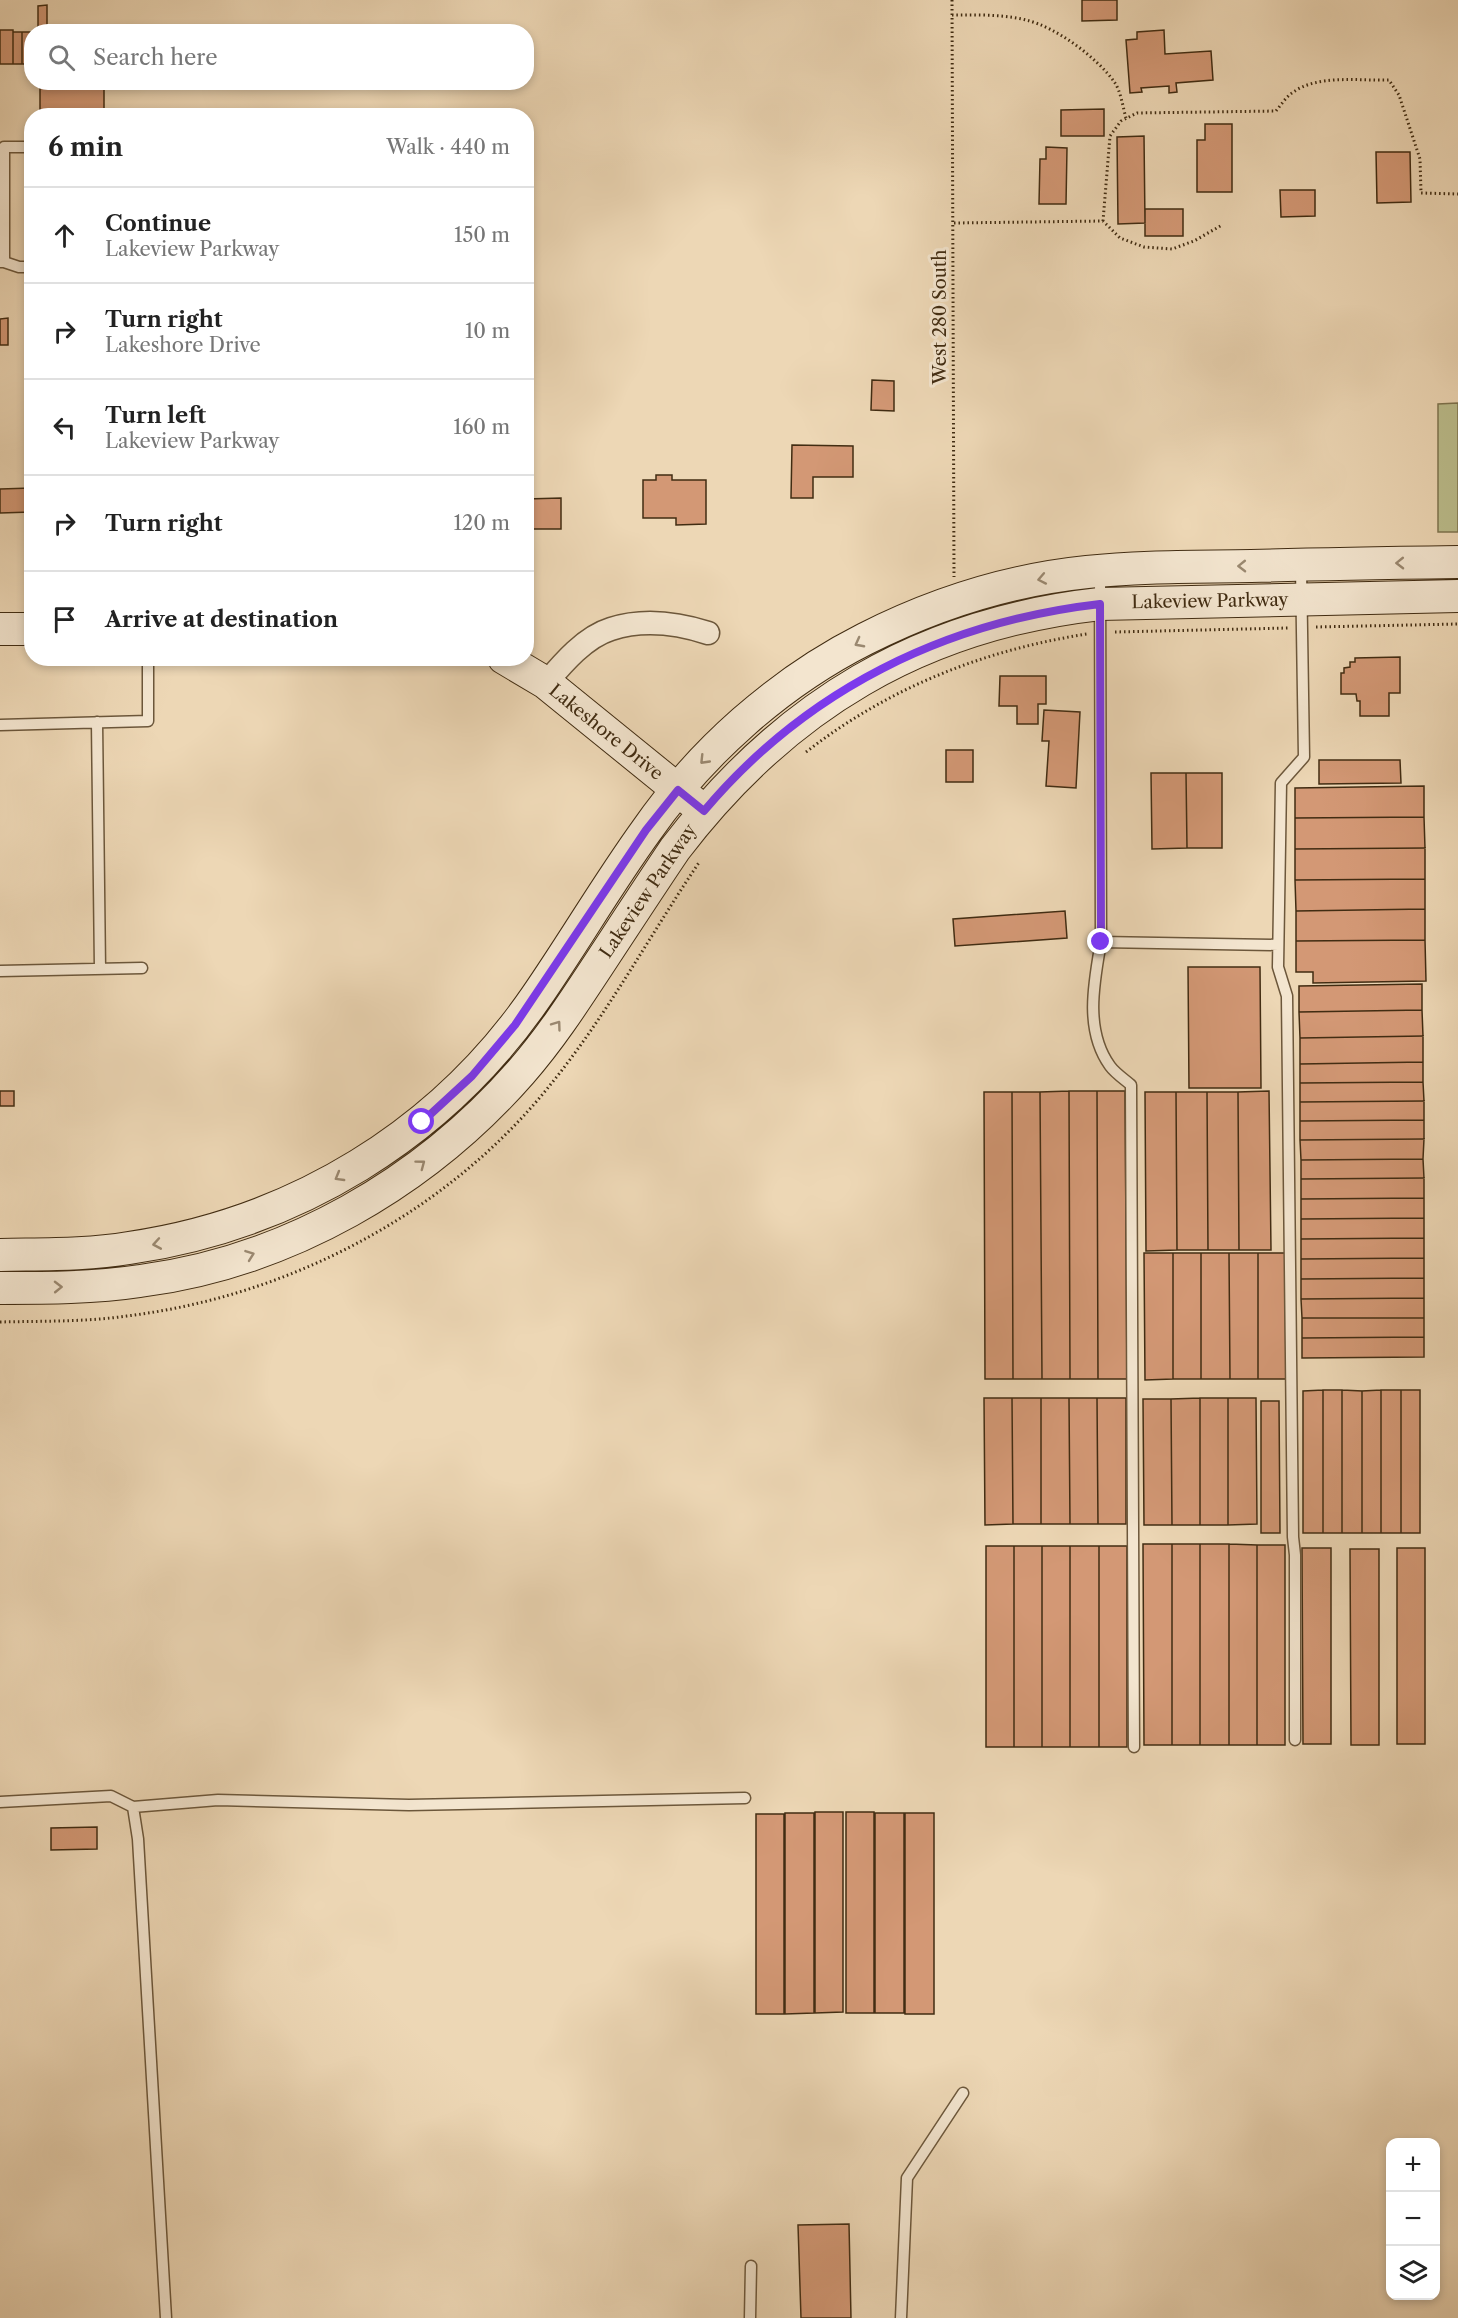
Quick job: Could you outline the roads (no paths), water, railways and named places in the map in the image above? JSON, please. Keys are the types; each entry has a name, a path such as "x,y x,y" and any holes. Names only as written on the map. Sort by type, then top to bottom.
{"main road":[{"name":"Lakeview Parkway","path":"0,1255 106,1251 168,1242 208,1232 248,1220 309,1194 395,1142 472,1076 508,1034 535,999 646,830 678,790 732,733 802,677 870,636 954,601 1021,583 1100,571 1458,562"},
{"name":"Lakeview Parkway","path":"0,1288 108,1285 208,1268 305,1233 394,1184 449,1143 499,1097 521,1072 561,1021 675,849 704,811 741,772 790,727 826,701 875,672 935,644 989,626 1043,612 1100,619 1301,613 1458,596"},
{"path":"0,629 24,629"},
{"name":"Lakeshore Drive","path":"517,666 546,683 704,811"}],"street":[{"path":"546,683 591,639 609,629 663,623 708,633"}],"lane":[{"path":"24,147 4,147 2,262 24,267"},
{"path":"1295,1740 1295,1555 1287,996 1278,967 1278,945 1281,783 1304,757 1301,565"},
{"path":"1100,571 1101,942 1094,986 1095,1037 1110,1066 1131,1085 1134,1747"},
{"path":"0,725 148,722 148,666"},
{"path":"97,722 100,969"},
{"path":"1101,942 1278,945"},
{"path":"0,971 142,968"},
{"path":"0,1802 111,1796 133,1807 218,1800 409,1805 746,1798"},
{"path":"133,1807 138,1839 166,2318"},
{"path":"902,2318 907,2178 963,2093"},
{"path":"750,2318 751,2265"}]}
